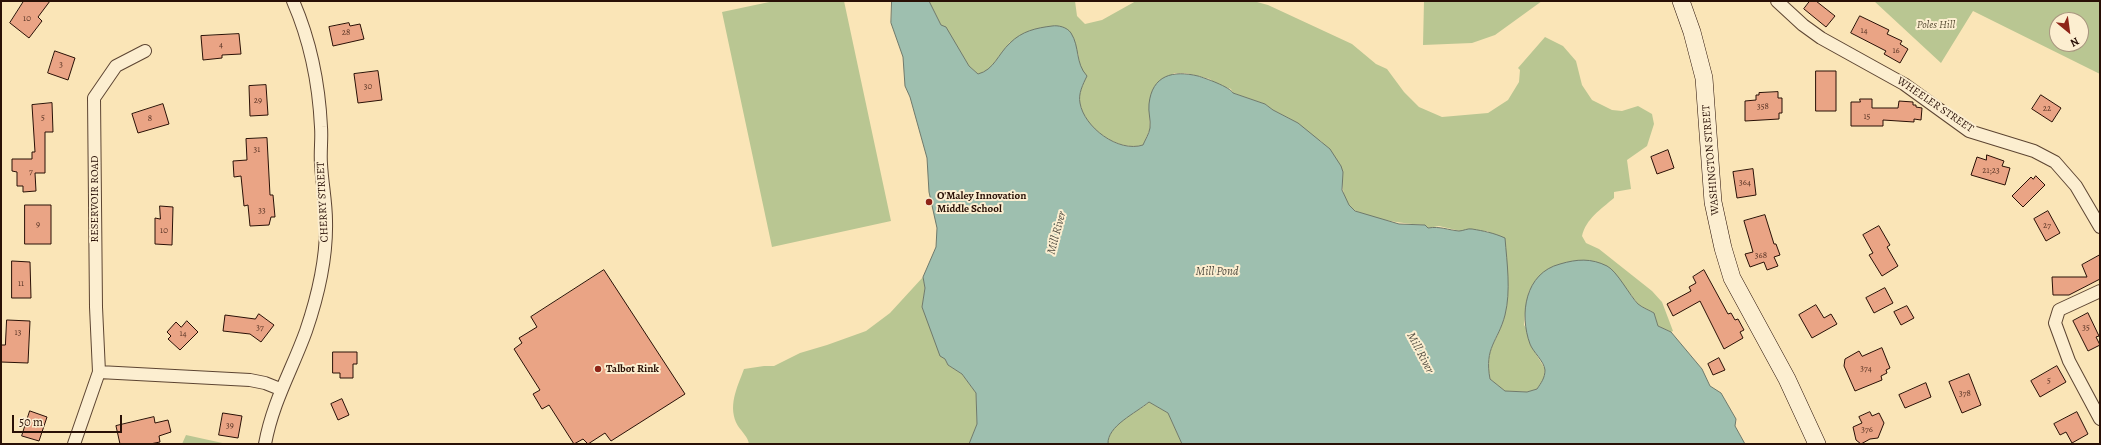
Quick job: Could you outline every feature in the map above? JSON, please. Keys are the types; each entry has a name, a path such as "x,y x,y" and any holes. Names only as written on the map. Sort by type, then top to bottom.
{"main road":[{"name":"WASHINGTON STREET","path":"1681,1 1692,32 1704,78 1712,202 1732,278 1790,384 1817,444"}],"street":[{"name":"CHERRY STREET","path":"265,444 269,423 280,389 306,331 319,283 326,244 326,221 321,162 321,127 316,85 305,36 293,1"},
{"name":"WHEELER STREET","path":"1777,1 1809,29 1904,84 1969,131 2034,152 2056,162 2076,186 2100,227"},
{"name":"RESERVOIR ROAD","path":"74,444 99,372 96,307 94,98 116,66 145,51"},
{"path":"2100,291 2059,310 2055,323 2069,361 2100,419"},
{"path":"99,372 250,380 265,383 280,389"}],"green space":[{"path":"774,1 844,1 891,221 772,247 722,12"},
{"path":"1075,1 1077,16 1085,24 1102,20 1136,1 1257,2 1268,5 1352,44 1376,64 1387,69 1404,92 1419,107 1442,117 1488,113 1508,100 1519,82 1520,70 1518,68 1545,37 1563,46 1576,61 1582,85 1592,100 1612,110 1622,111 1638,106 1652,114 1654,124 1647,146 1627,160 1631,189 1614,192 1614,198 1590,219 1582,236 1586,243 1599,249 1652,291 1662,302 1673,331 1671,332 1658,326 1654,313 1639,305 1608,267 1529,291 1524,325 1528,331 1530,344 1545,369 1544,379 1537,389 1527,392 1505,391 1490,379 1489,359 1505,314 1507,292 1500,262 1488,231 1477,231 1472,229 1460,231 1439,226 1428,228 1425,225 1384,220 1362,214 1354,210 1349,205 1344,193 1343,172 1321,141 1311,136 1298,123 1273,110 1265,104 1233,93 1231,89 1214,83 1210,79 1186,73 1174,73 1149,104 1150,129 1143,145 1123,145 1113,141 1095,129 1083,112 1080,103 1080,96 1086,76 1080,69 1078,53 1010,42 987,72 978,74 969,66 946,28 941,25 929,2"},
{"path":"1424,1 1542,1 1495,35 1472,43 1423,45"},
{"name":"Poles Hill","path":"1874,1 2100,1 2100,74 2056,52 2089,52 2089,12 2049,12 2049,49 1973,11 1941,63"},
{"path":"923,277 925,288 922,307 945,359 948,365 962,374 976,393 977,424 969,444 749,444 738,426 733,412 734,398 744,369 774,366 800,353 866,331 890,313"},
{"path":"1149,402 1168,413 1182,444 1108,444 1109,437 1117,425"},
{"path":"186,435 227,444 182,444"}],"water":[{"name":"Mill Pond","path":"892,1 929,1 941,25 946,27 969,66 978,74 988,69 1010,43 1024,33 1035,29 1054,26 1060,26 1067,29 1074,38 1081,66 1087,76 1080,93 1080,103 1083,112 1095,129 1113,142 1133,146 1143,145 1150,128 1149,104 1154,87 1165,77 1172,75 1189,74 1198,76 1222,86 1233,93 1265,104 1273,110 1298,123 1330,149 1341,166 1343,172 1342,190 1349,205 1355,211 1399,224 1425,225 1428,228 1459,231 1472,229 1489,232 1505,238 1508,277 1507,306 1502,324 1490,352 1489,368 1490,379 1505,391 1527,392 1537,389 1544,376 1545,370 1541,360 1530,344 1525,320 1525,308 1528,296 1532,285 1539,276 1548,269 1572,261 1584,260 1601,263 1607,266 1615,273 1638,304 1654,313 1658,326 1671,332 1702,369 1710,386 1721,393 1736,419 1735,426 1745,444 1182,444 1168,413 1149,402 1123,420 1112,431 1108,444 969,444 977,424 976,393 962,374 948,365 945,359 940,356 922,307 925,288 923,277 936,247 937,228 929,192 927,158 910,97 905,86 903,57 891,23"}],"building":[{"path":"24,1 50,1 38,17 42,21 29,38 10,23"},
{"path":"1810,1 1816,1 1835,16 1826,27 1804,9"},
{"path":"1860,16 1889,30 1887,34 1902,41 1900,44 1908,49 1900,63 1884,54 1886,51 1851,33"},
{"path":"349,23 350,26 360,24 364,39 333,46 329,27"},
{"path":"239,34 241,54 222,55 222,58 203,60 201,36"},
{"path":"55,51 75,58 68,80 48,73"},
{"path":"378,71 382,100 358,103 354,74"},
{"path":"1816,71 1836,71 1836,111 1816,111"},
{"path":"266,85 268,115 250,116 249,86"},
{"path":"1778,92 1778,98 1782,98 1782,113 1779,113 1779,119 1745,121 1745,101 1756,100 1756,95 1759,95 1759,93"},
{"path":"2041,95 2061,108 2052,122 2032,109"},
{"path":"1860,99 1872,99 1872,108 1898,108 1899,101 1913,102 1913,105 1916,105 1916,107 1922,108 1921,120 1914,119 1914,122 1883,120 1883,126 1851,126 1851,102 1860,102"},
{"path":"52,103 53,132 45,132 45,173 35,173 36,191 23,192 23,186 17,186 17,172 12,171 12,159 32,159 32,152 35,152 32,105"},
{"path":"163,104 169,124 138,133 132,114"},
{"path":"267,138 270,195 273,195 275,217 271,217 269,225 250,226 248,205 244,206 241,176 234,177 233,161 247,160 246,139"},
{"path":"1668,150 1674,168 1657,174 1651,157"},
{"path":"1987,155 2004,161 2002,166 2010,168 2005,185 1971,175 1977,157 1986,160"},
{"path":"1753,169 1756,195 1737,198 1733,172"},
{"path":"2036,176 2045,185 2023,207 2012,196 2031,177 2033,179"},
{"path":"25,205 51,205 51,244 25,244"},
{"path":"160,206 173,207 172,245 155,244 155,218 160,219"},
{"path":"2048,211 2060,233 2046,241 2034,219"},
{"path":"1765,215 1774,244 1776,244 1780,255 1774,257 1778,266 1767,270 1764,262 1750,267 1745,254 1753,252 1744,221"},
{"path":"1879,226 1890,245 1887,247 1898,266 1882,276 1869,255 1873,253 1863,235"},
{"path":"2100,255 2100,279 2069,295 2053,295 2052,277 2087,277 2082,265"},
{"path":"12,261 30,262 31,298 12,298"},
{"name":"Talbot Rink","path":"604,270 685,394 611,441 605,433 588,444 583,439 574,444 549,405 542,409 533,394 540,390 514,349 522,343 519,338 537,327 531,317"},
{"path":"1704,270 1728,314 1731,313 1735,320 1738,319 1744,330 1740,332 1743,338 1724,349 1700,301 1673,316 1667,304 1691,291 1689,287 1696,283 1693,277"},
{"path":"1885,288 1893,303 1874,313 1866,298"},
{"path":"1816,305 1824,318 1831,314 1837,324 1812,338 1799,315"},
{"path":"1907,306 1914,318 1901,325 1894,312"},
{"path":"2088,313 2099,336 2096,337 2100,345 2088,351 2073,321"},
{"path":"259,314 274,325 261,342 250,334 223,331 225,315 255,319"},
{"path":"7,320 30,321 28,363 1,362 1,345 5,345"},
{"path":"187,321 198,332 180,350 168,339 171,336 167,332 176,322 181,327"},
{"path":"1882,348 1890,368 1886,370 1887,373 1881,376 1882,380 1855,391 1844,366 1845,359 1859,351 1862,356"},
{"path":"333,352 357,352 357,364 353,364 353,378 340,378 340,373 333,373"},
{"path":"1719,358 1725,370 1713,375 1708,364"},
{"path":"2057,366 2066,382 2040,397 2031,381"},
{"path":"1969,374 1981,405 1962,413 1949,382"},
{"path":"1926,383 1931,397 1905,408 1899,395"},
{"path":"342,399 349,415 338,420 331,404"},
{"path":"30,411 47,417 39,441 22,436"},
{"path":"1870,412 1872,416 1879,413 1884,423 1878,438 1870,439 1861,444 1856,440 1853,427 1862,423 1859,417"},
{"path":"2077,412 2088,434 2072,443 2066,432 2060,435 2054,424"},
{"path":"223,413 242,416 238,438 219,435"},
{"path":"154,417 155,423 168,420 171,432 159,436 160,442 150,444 120,444 116,426"}],"place":[{"name":"O'Maley Innovation Middle School","path":"929,202"},
{"name":"Talbot Rink","path":"598,369"}],"water label":[{"name":"Mill River","path":"1057,233"},
{"name":"Mill River","path":"1420,353"}]}
